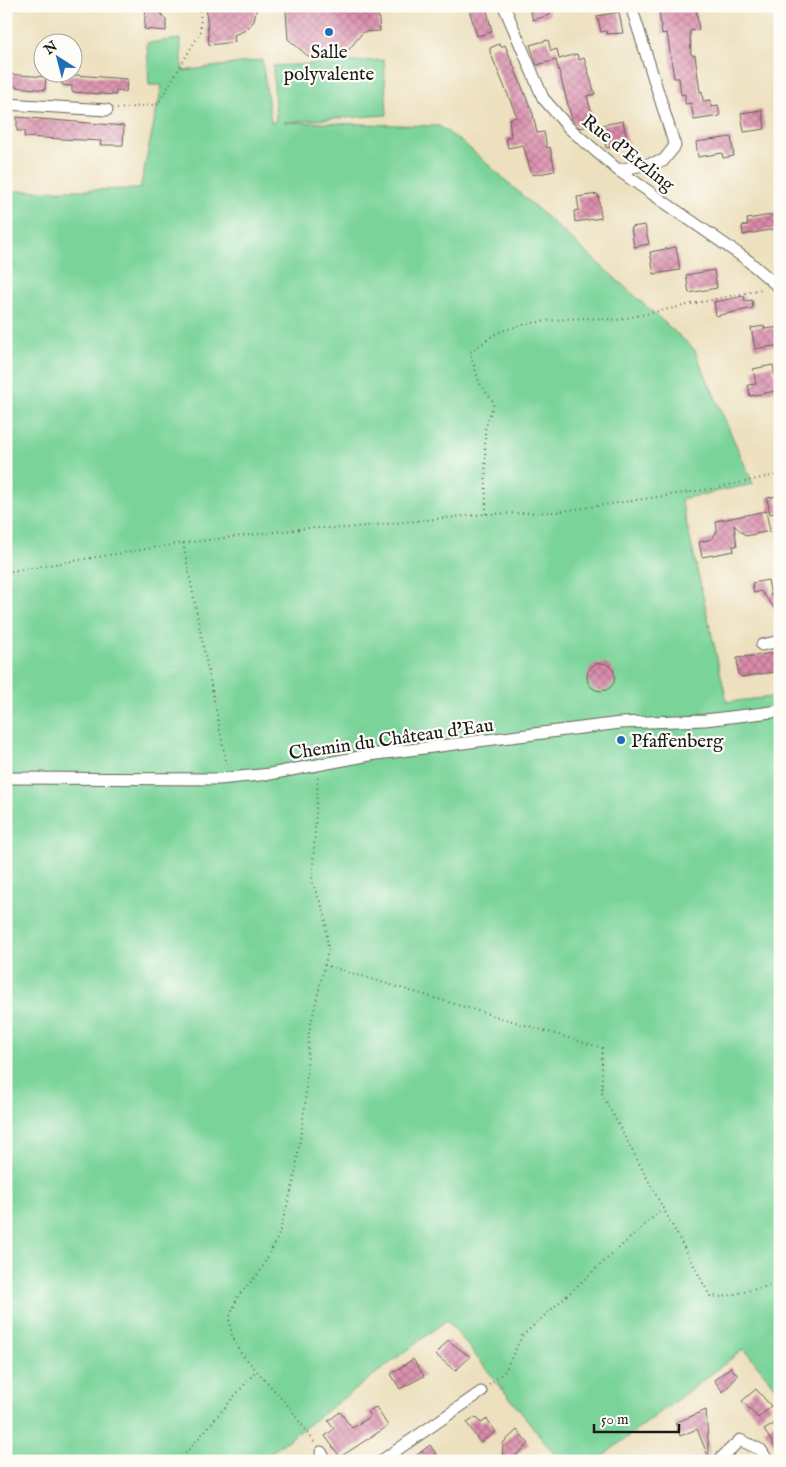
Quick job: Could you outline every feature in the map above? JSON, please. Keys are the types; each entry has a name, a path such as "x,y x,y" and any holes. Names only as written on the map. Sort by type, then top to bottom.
{"street":[{"name":"Rue d'Etzling","path":"504,6 543,98 569,128 618,170 746,259 779,287"},
{"path":"618,170 663,161 675,146 631,6"},
{"path":"6,104 107,110"},
{"path":"762,645 780,641"},
{"name":"Chemin du Château d'Eau","path":"6,778 230,778 270,774 370,755 620,723 705,720 780,711"},
{"path":"381,1461 482,1392"},
{"path":"718,1461 740,1440 760,1450 768,1461"}],"path":[{"path":"107,110 158,104 201,31 200,6"},
{"path":"486,514 485,429 494,403 479,382 470,352 501,332 534,324 603,318 617,320 730,295 779,287"},
{"path":"6,572 183,543 308,528 344,528 486,514 557,512 710,489 780,474"},
{"path":"183,543 230,778"},
{"path":"317,764 318,786 312,882 325,914 328,951 309,1032 305,1104 294,1181 278,1237 260,1272 238,1296 229,1319 232,1336 240,1352 290,1408 324,1456"},
{"path":"324,965 602,1048 602,1094 710,1296 723,1297 780,1283"},
{"path":"482,1392 506,1371 522,1336 662,1209"},
{"path":"179,1461 256,1371"}],"green space":[{"path":"180,39 183,71 262,60 271,122 276,121 273,66 384,60 387,115 284,122 439,126 466,145 694,349 753,484 681,499 727,702 780,696 780,1393 744,1349 596,1461 560,1461 447,1320 260,1461 6,1461 6,224 13,191 140,189 162,85 149,85 147,43"}],"building":[{"path":"206,6 257,6 254,21 246,30 234,35 235,42 209,45"},
{"name":"Salle polyvalente","path":"290,6 361,6 361,12 378,10 380,31 363,32 346,53 308,56 288,39 286,11"},
{"path":"468,6 486,6 492,32 477,36"},
{"path":"529,6 547,6 550,15 533,20"},
{"path":"146,7 156,7 166,20 166,31 144,29"},
{"path":"696,8 699,30 690,31 691,55 695,55 703,101 711,100 711,107 718,105 720,116 694,120 691,103 685,104 685,94 681,95 679,78 674,78 667,33 662,34 659,11"},
{"path":"619,12 623,33 607,34 606,31 601,32 597,16"},
{"path":"548,40 551,51 557,49 559,59 577,54 579,60 584,58 595,94 587,96 595,125 580,128 572,120 556,60 537,65 530,45"},
{"path":"499,44 501,47 505,45 533,114 537,133 544,132 547,148 550,147 555,171 532,175 523,145 508,148 506,138 511,137 509,119 517,117 490,52 490,48"},
{"path":"6,74 32,76 32,82 46,82 45,90 6,86"},
{"path":"82,75 127,79 126,92 116,91 116,95 72,92 72,86 62,85 62,82 82,82"},
{"path":"762,110 765,129 744,132 741,113"},
{"path":"17,117 124,126 123,145 100,145 101,141 24,137 25,131 17,131"},
{"path":"623,121 628,144 606,148 602,125"},
{"path":"731,137 734,156 723,158 722,153 698,157 696,142"},
{"path":"598,194 601,218 575,222 574,211 579,210 577,197"},
{"path":"777,214 779,228 743,235 742,226 748,225 747,219"},
{"path":"645,225 649,244 634,247 631,227"},
{"path":"676,247 680,270 654,274 650,252"},
{"path":"714,270 717,288 689,293 686,275"},
{"path":"744,296 745,301 752,300 753,308 716,316 714,302"},
{"path":"764,326 765,329 780,327 780,345 755,349 751,328"},
{"path":"773,365 776,382 780,382 780,390 750,396 748,385 756,384 753,369"},
{"path":"776,496 779,512 770,514 767,498"},
{"path":"766,511 770,531 746,536 734,525 737,546 733,546 734,551 702,557 699,542 712,539 717,531 716,521"},
{"path":"768,580 771,595 780,588 780,615 761,591 754,593 752,583"},
{"path":"780,652 780,671 742,677 738,674 737,658"},
{"path":"601,663 611,667 615,677 611,687 601,691 591,687 587,677 591,667"},
{"path":"448,1340 470,1357 455,1371 436,1355"},
{"path":"413,1359 424,1376 400,1389 391,1374"},
{"path":"731,1367 738,1376 723,1392 714,1380"},
{"path":"756,1389 771,1406 758,1418 742,1401"},
{"path":"376,1407 388,1426 340,1457 325,1436 334,1429 328,1421 340,1412 352,1428 370,1417 367,1412"},
{"path":"706,1410 708,1456 697,1429 680,1436 675,1423"},
{"path":"476,1417 481,1423 487,1419 496,1432 480,1443 467,1423"},
{"path":"780,1420 780,1454 764,1430"},
{"path":"517,1430 529,1444 517,1454 516,1461 502,1461 503,1443"},
{"path":"430,1445 441,1461 409,1461"}],"place":[{"name":"Salle polyvalente","path":"329,32"},
{"name":"Pfaffenberg","path":"621,740"}]}
